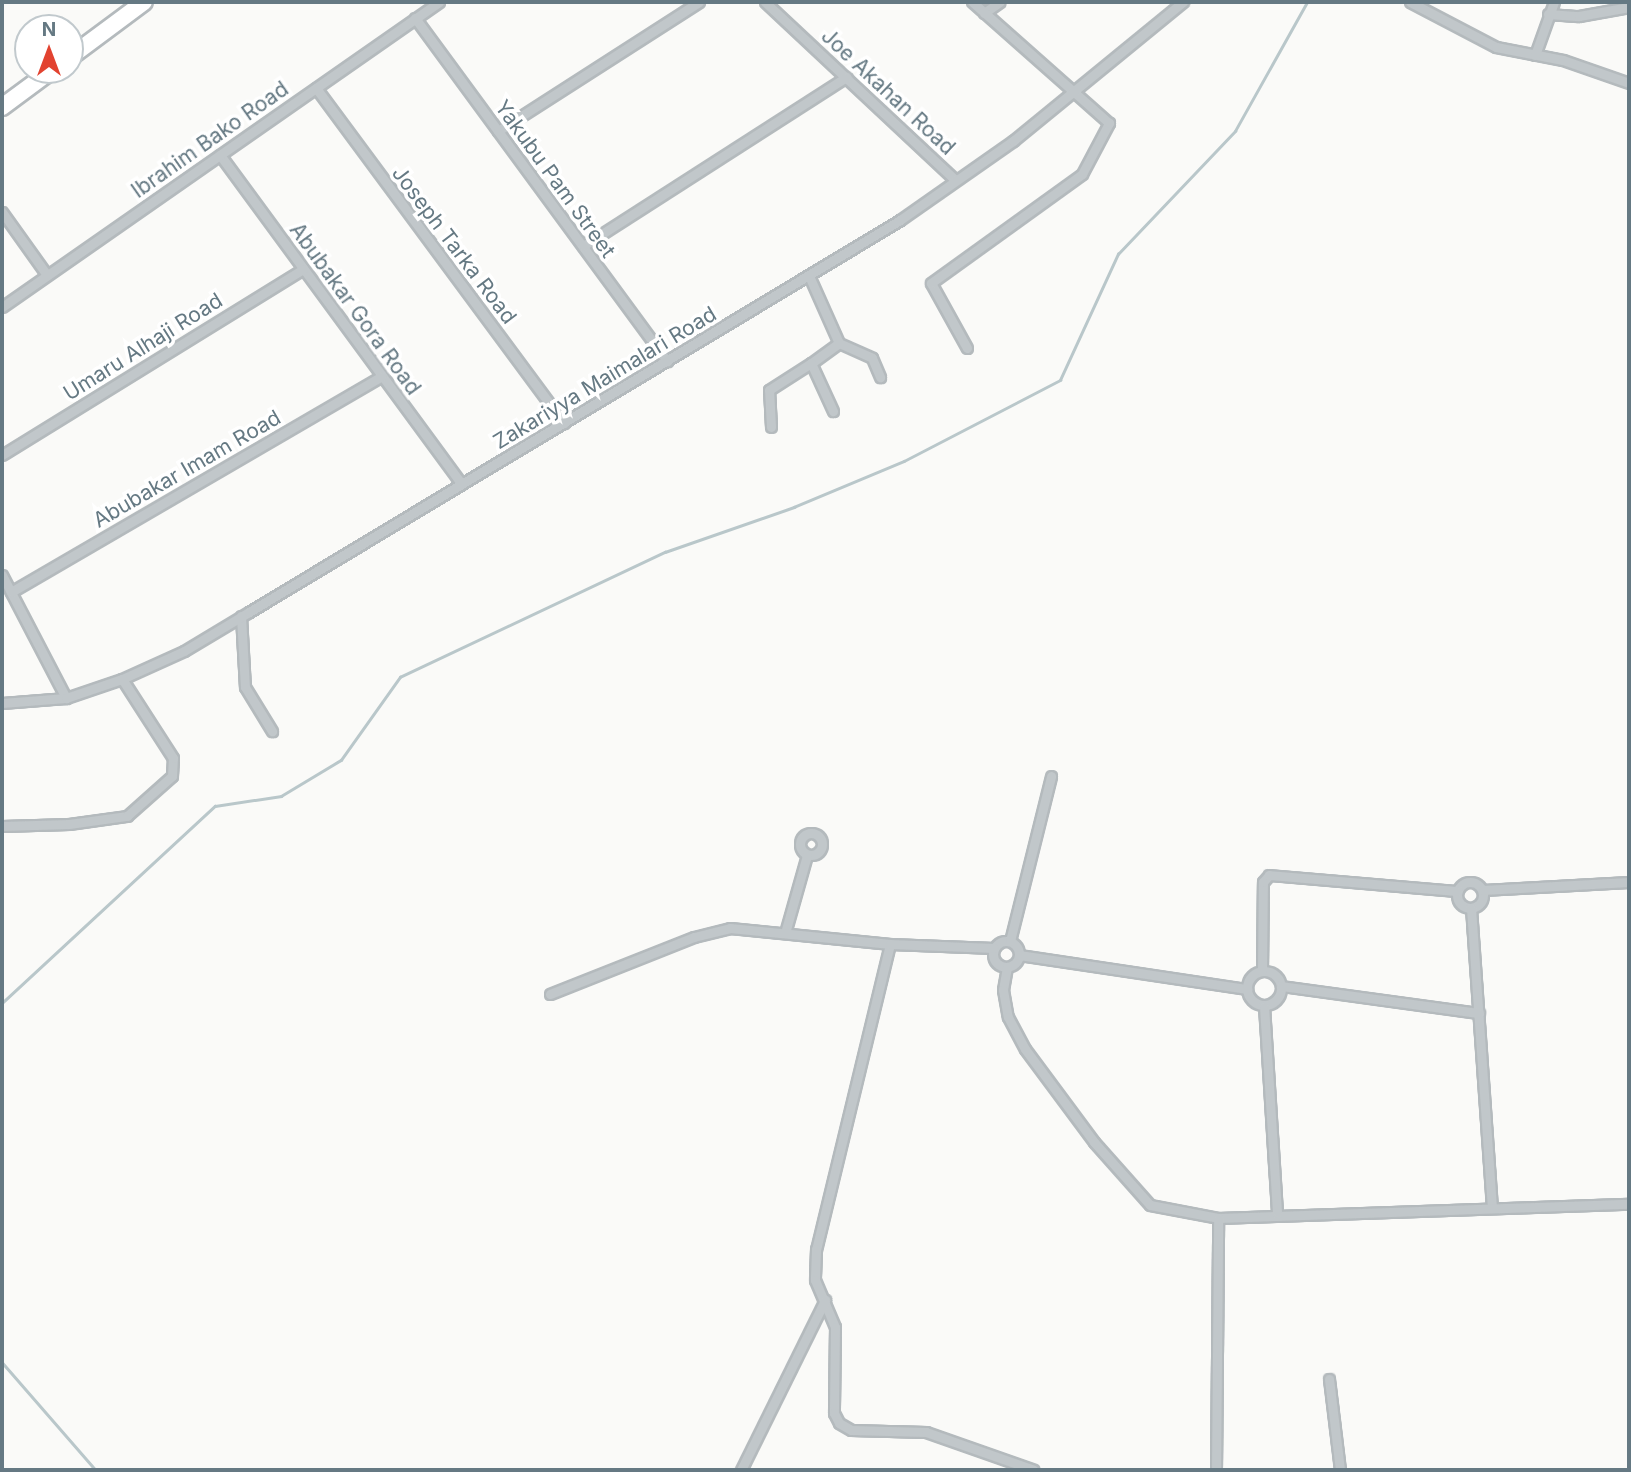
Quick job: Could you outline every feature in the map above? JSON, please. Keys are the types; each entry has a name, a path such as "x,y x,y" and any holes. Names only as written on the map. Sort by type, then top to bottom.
{"highway":[{"path":"84,34 127,2"},
{"path":"84,47 144,2"},
{"path":"2,96 18,84"},
{"path":"2,107 33,84"}],"street":[{"name":"Ibrahim Bako Road","path":"2,307 439,2"},
{"path":"498,131 699,2"},
{"name":"Joe Akahan Road","path":"765,2 955,180"},
{"path":"967,348 931,283 1082,174 1109,123 1069,92 972,2"},
{"path":"984,13 1000,2"},
{"name":"Zakariyya Maimalari Road","path":"2,703 66,698 122,679 184,651 810,278 1013,141 1069,92 1183,2"},
{"path":"1410,2 1496,47 1535,55 1629,83"},
{"path":"1535,55 1554,2"},
{"path":"1549,14 1579,16 1629,7"},
{"name":"Yakubu Pam Street","path":"415,18 667,361"},
{"path":"583,246 846,77"},
{"name":"Joseph Tarka Road","path":"316,88 564,423"},
{"name":"Abubakar Gora Road","path":"220,155 462,484"},
{"path":"2,212 47,275"},
{"name":"Umaru Alhaji Road","path":"2,455 303,269"},
{"path":"810,278 839,343 863,350 880,377"},
{"path":"771,426 769,390 839,343"},
{"path":"811,363 832,411"},
{"name":"Abubakar Imam Road","path":"11,592 382,376"},
{"path":"2,575 66,698"},
{"path":"241,616 245,687 272,731"},
{"path":"2,826 69,824 127,816 172,776 173,758 122,679"},
{"path":"1051,776 1010,941 1019,955 1247,989"},
{"path":"785,933 807,855"},
{"path":"1262,971 1263,882 1269,875 1457,891 1469,881 1483,890 1629,881"},
{"path":"1471,908 1483,898 1483,890"},
{"path":"1457,891 1458,900 1471,908"},
{"path":"1471,908 1492,1206"},
{"path":"550,994 714,930 785,933 890,944 994,948 1010,941"},
{"path":"890,944 816,1250 815,1280 835,1327 834,1409 839,1423 851,1430 926,1432 1034,1470"},
{"path":"994,948 993,958 1007,967"},
{"path":"1019,955 1007,967 1003,990 1008,1017 1025,1049 1122,1177 1150,1205 1218,1218 1277,1213 1629,1204"},
{"path":"1282,986 1277,1000 1264,1006 1252,1001 1247,989 1254,974 1262,971 1275,975 1282,986 1479,1013"},
{"path":"1264,1006 1277,1213"},
{"path":"1216,1470 1218,1218"},
{"path":"741,1470 825,1300"},
{"path":"1329,1379 1340,1470"}],"waterway":[{"path":"2,1003 215,806 281,796 341,760 400,677 665,552 794,507 904,461 1060,380 1118,254 1235,131 1307,2"},
{"path":"2,1362 96,1470"}]}
